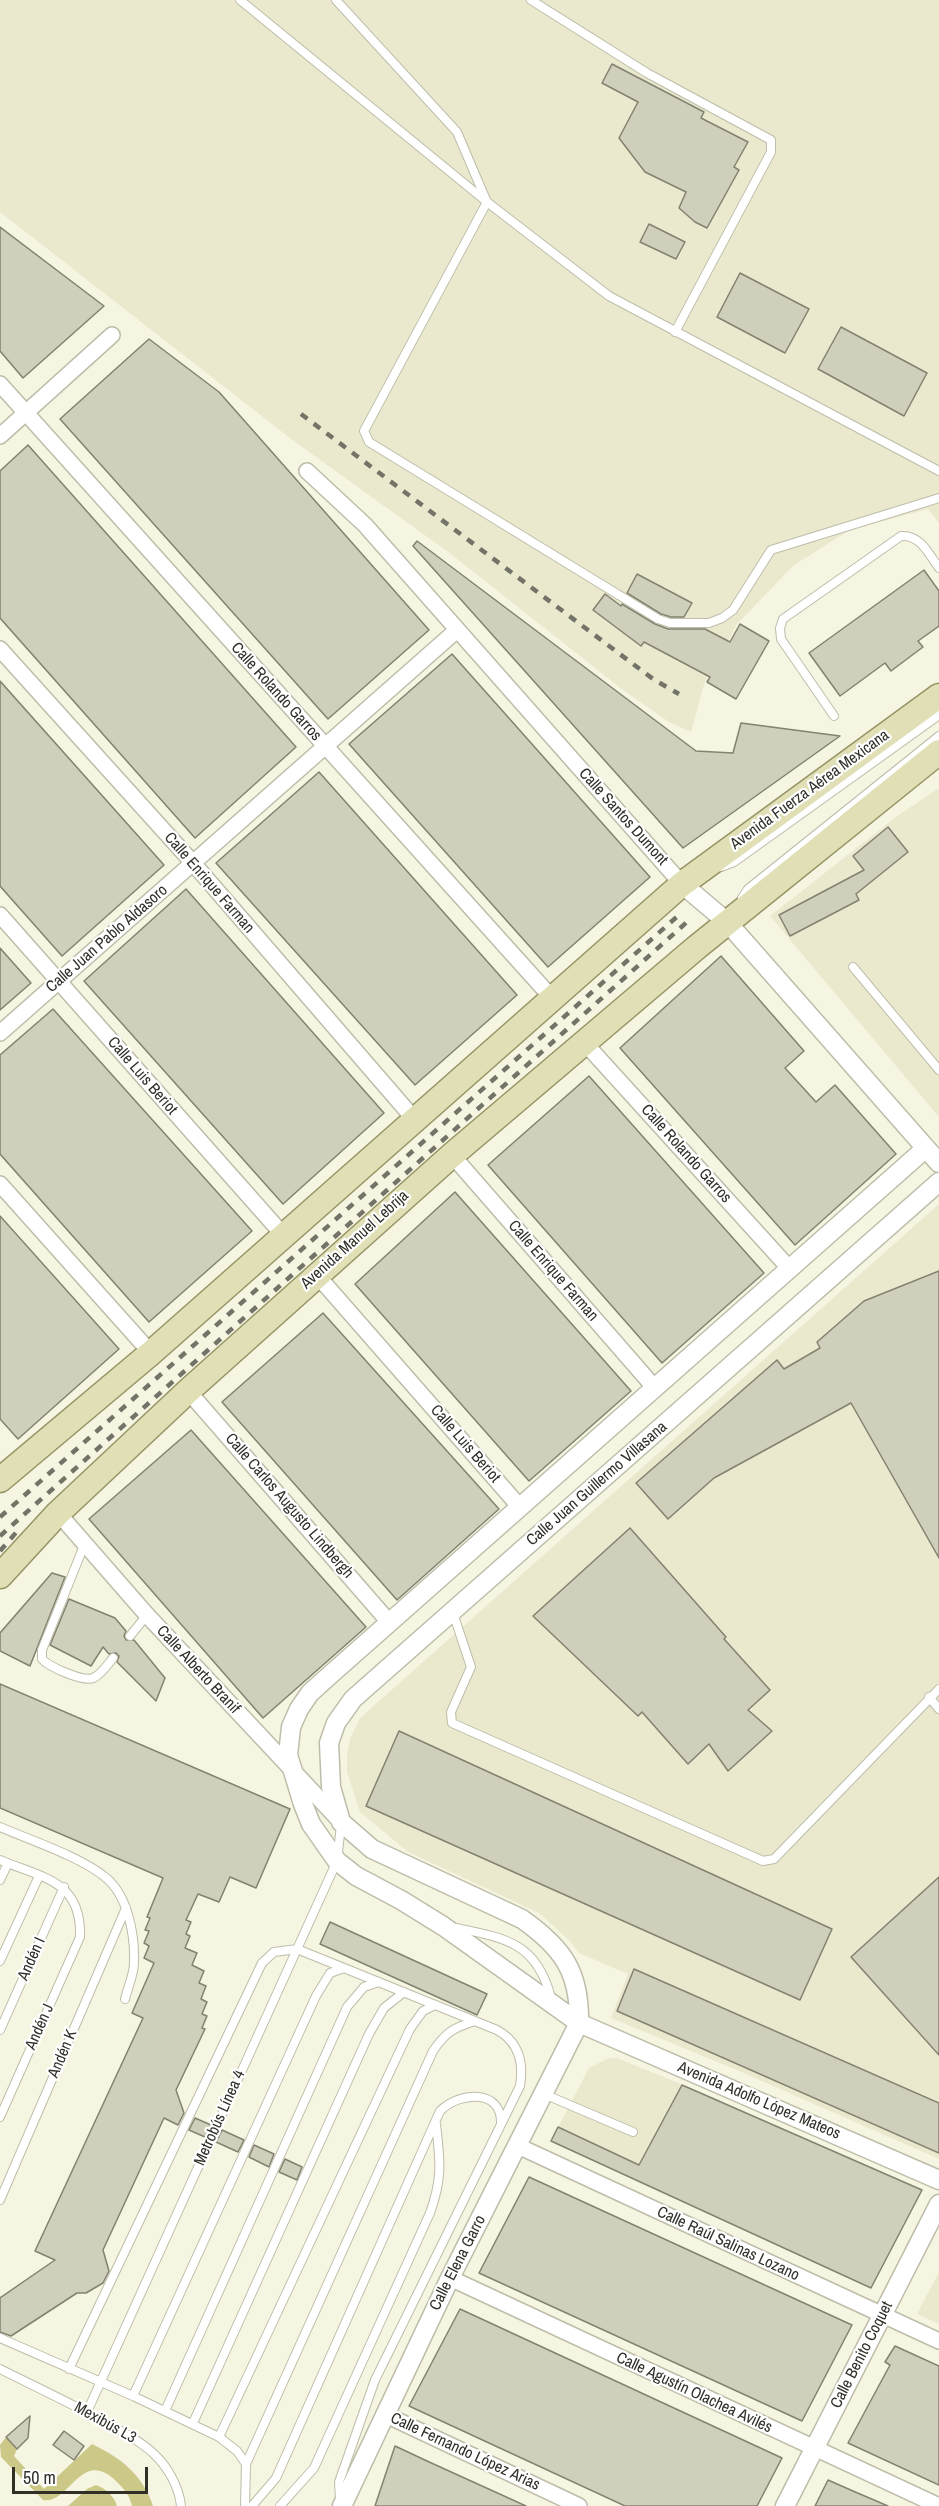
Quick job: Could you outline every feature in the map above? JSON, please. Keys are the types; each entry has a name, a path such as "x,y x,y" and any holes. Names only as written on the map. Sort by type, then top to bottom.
{"main road":[{"name":"Avenida Fuerza Aérea Mexicana","path":"682,884 939,696"},
{"path":"727,922 939,752"},
{"path":"0,1480 152,1353 285,1237 682,884"},
{"name":"Avenida Manuel Lebrija","path":"0,1576 58,1514 316,1274 583,1041 727,922"}],"street":[{"path":"0,436 112,335"},
{"name":"Calle Rolando Garros","path":"0,384 552,998"},
{"name":"Calle Santos Dumont","path":"307,471 365,525 682,884 727,922 939,1163"},
{"name":"Calle Juan Pablo Aldasoro","path":"0,1033 458,630"},
{"name":"Calle Enrique Farman","path":"0,649 193,863 415,1120"},
{"name":"Calle Luis Beriot","path":"0,915 285,1237"},
{"name":"Calle Rolando Garros","path":"583,1041 789,1268"},
{"path":"293,1773 288,1755 289,1737 291,1727 304,1701 519,1506 926,1148"},
{"name":"Calle Enrique Farman","path":"452,1155 654,1387"},
{"name":"Calle Juan Guillermo Villasana","path":"341,1822 334,1801 329,1772 329,1743 336,1723 353,1699 939,1182"},
{"path":"0,1184 152,1353"},
{"name":"Calle Luis Beriot","path":"316,1274 519,1506"},
{"name":"Calle Carlos Augusto Lindbergh","path":"188,1391 389,1622"},
{"name":"Calle Alberto Branif","path":"58,1514 147,1615 341,1822"},
{"name":"Avenida Adolfo López Mateos","path":"293,1773 311,1824 337,1861 356,1876 443,1926 579,2023 939,2180"},
{"path":"341,1822 372,1849 522,1919 539,1931 565,1958 573,1975 579,1998 579,2023"},
{"name":"Calle Elena Garro","path":"341,2506 450,2278 579,2023"},
{"name":"Calle Raúl Salinas Lozano","path":"518,2145 939,2341"},
{"name":"Calle Benito Coquet","path":"785,2506 939,2204"},
{"name":"Calle Agustín Olachea Avilés","path":"450,2278 814,2450 939,2506"},
{"name":"Calle Fernando López Arias","path":"384,2414 579,2506"}],"lane":[{"path":"240,0 487,202 609,296 939,471"},
{"path":"336,0 457,132 487,202"},
{"path":"531,0 647,73 771,140 771,152 675,332"},
{"path":"487,202 364,431 369,442 658,619 670,623 710,623 728,614 733,610 771,550 939,498"},
{"path":"834,716 781,639 780,628 783,619 901,536 911,536 920,541 939,568"},
{"path":"682,884 734,862 939,716"},
{"path":"727,922 748,889 939,736"},
{"path":"854,967 939,1070"},
{"path":"85,1543 45,1640 42,1659 47,1664 85,1680 94,1678 113,1658"},
{"path":"453,1612 471,1667 451,1712 452,1723 763,1862 774,1859 939,1689"},
{"path":"130,1636 147,1615"},
{"path":"929,1697 939,1709"},
{"name":"Metrobús Línea 4","path":"87,2412 337,1861 341,1822"},
{"path":"0,1827 94,1868 108,1878 119,1893 126,1908 132,1934 135,1964 125,1999"},
{"path":"0,1880 4,1861 64,1887"},
{"path":"0,1961 39,1876"},
{"name":"Andén J","path":"0,2117 80,1937 81,1923 76,1905 64,1887"},
{"name":"Andén I","path":"0,2030 64,1887"},
{"name":"Andén K","path":"0,2200 126,1908"},
{"path":"443,1926 501,1937 524,1949 537,1963 545,1978 552,2004"},
{"path":"69,2369 262,1963 274,1952 297,1949 475,2021 508,2037 516,2046 520,2058 522,2073 520,2086 375,2380 339,2482 341,2506"},
{"path":"133,2396 316,1996 330,1973 344,1968"},
{"path":"165,2411 347,2007 364,1987 379,1982"},
{"path":"193,2423 369,2034 384,2008 404,1992"},
{"path":"219,2438 410,2029 423,2011 435,2005"},
{"path":"245,2506 246,2464 433,2051 441,2039 453,2028 475,2021"},
{"path":"544,2094 633,2132"},
{"path":"252,2506 276,2478 441,2111 449,2102 466,2096 475,2096 491,2102 498,2108 501,2128"},
{"path":"280,2506 314,2468 430,2212 441,2172 436,2122"},
{"path":"0,2338 193,2423 237,2451 246,2464"},
{"name":"Mexibús L3","path":"0,2369 136,2439 154,2453 171,2477 180,2494 181,2506"}],"shaded area":[{"path":"0,0 939,0 939,523 928,509 850,530 794,565 738,623 705,681 691,732 669,722 623,690 447,551 295,442 0,212"},
{"path":"939,788 939,1117 770,916 896,817"},
{"path":"939,1204 939,2159 739,2071 611,2018 628,1974 579,1953 569,1940 539,1913 408,1852 360,1812 347,1772 347,1755 350,1739 360,1718"},
{"path":"609,2058 617,2058 720,2100 669,2195 551,2141 589,2068"},
{"path":"939,2272 939,2324 917,2314"},
{"path":"6,2437 17,2449 14,2456 44,2489 92,2444 112,2455 137,2476 153,2506 132,2506 130,2499 117,2482 105,2473 94,2470 85,2473 61,2494 52,2499 43,2500 1,2457 0,2445"},
{"path":"96,2485 109,2493 117,2506 68,2506 87,2489"}],"building":[{"path":"612,64 704,112 701,118 748,142 734,167 739,170 707,228 695,222 679,208 686,192 645,172 619,138 638,102 602,83"},
{"path":"649,224 685,242 676,259 640,242"},
{"path":"0,227 104,306 23,378 0,351"},
{"path":"740,273 809,309 785,353 717,317"},
{"path":"841,327 927,373 904,416 818,369"},
{"path":"149,339 219,392 429,630 328,719 60,419"},
{"path":"28,445 296,747 195,838 0,618 0,471"},
{"path":"417,541 696,751 733,753 741,723 840,736 683,848 413,546"},
{"path":"924,570 939,591 939,626 918,641 923,647 891,671 885,663 840,696 809,653"},
{"path":"637,574 692,603 684,617 661,614 627,593"},
{"path":"605,594 621,606 622,604 655,624 668,629 705,629 730,642 740,624 769,641 736,699 707,682 710,677 644,642 641,646 593,610"},
{"path":"452,654 650,877 548,967 349,744"},
{"path":"0,681 164,865 62,956 0,886"},
{"path":"319,772 517,995 415,1085 216,863"},
{"path":"888,827 908,852 856,894 859,900 790,936 779,915 864,870 853,856"},
{"path":"186,889 384,1113 283,1204 84,981"},
{"path":"0,948 31,983 0,1010"},
{"path":"721,956 804,1051 785,1068 816,1102 835,1085 896,1154 795,1245 620,1048"},
{"path":"53,1009 252,1231 149,1322 0,1154 0,1055"},
{"path":"589,1076 764,1273 662,1363 488,1165"},
{"path":"455,1192 631,1391 529,1481 355,1284"},
{"path":"0,1216 119,1349 18,1439 0,1419"},
{"path":"939,1271 939,1558 851,1403 714,1478 668,1519 636,1483 777,1360 784,1369 820,1348 817,1342 864,1301"},
{"path":"323,1313 499,1509 397,1600 222,1402"},
{"path":"191,1430 366,1627 263,1718 89,1519"},
{"path":"630,1528 770,1690 748,1710 772,1731 728,1771 709,1744 688,1764 642,1712 638,1716 533,1616"},
{"path":"52,1573 65,1577 30,1666 0,1651 0,1633"},
{"path":"69,1599 115,1618 126,1631 124,1636 126,1640 134,1640 165,1678 156,1701 117,1662 119,1656 116,1653 109,1654 103,1647 91,1666 50,1645"},
{"path":"0,1684 290,1809 256,1888 230,1877 219,1902 198,1894 186,1920 191,1922 186,1934 190,1936 185,1948 197,1953 192,1965 204,1971 199,1983 206,1986 201,1999 207,2002 202,2014 207,2016 202,2028 205,2029 176,2090 184,2113 178,2125 164,2118 103,2250 109,2271 103,2283 86,2293 77,2293 11,2336 0,2332 0,2298 55,2260 35,2251 143,2018 132,2013 154,1963 144,1958 149,1946 144,1943 149,1931 145,1930 150,1918 147,1917 163,1878 0,1808"},
{"path":"399,1731 832,1929 800,2000 366,1806"},
{"path":"939,1877 939,2055 851,1957"},
{"path":"330,1922 487,1994 477,2015 320,1944"},
{"path":"634,1969 939,2103 939,2153 617,2011"},
{"path":"682,2085 922,2190 871,2288 551,2141 558,2127 639,2165"},
{"path":"195,2118 211,2125 205,2137 189,2130"},
{"path":"222,2130 244,2140 238,2152 216,2142"},
{"path":"254,2145 274,2154 269,2167 249,2157"},
{"path":"285,2159 302,2167 297,2180 279,2172"},
{"path":"529,2177 852,2325 802,2421 479,2273"},
{"path":"460,2309 782,2458 757,2506 625,2506 409,2406"},
{"path":"895,2346 939,2366 939,2485 848,2443 890,2365 885,2362"},
{"path":"30,2416 28,2438 17,2449 6,2437"},
{"path":"64,2431 84,2446 74,2460 53,2445"},
{"path":"395,2446 427,2461 526,2506 375,2506"},
{"path":"828,2480 853,2491 888,2506 815,2506"}],"railway":[{"path":"301,414 653,679 679,694"},
{"path":"0,1517 680,914"},
{"path":"0,1536 687,922"},
{"path":"0,1551 20,1528"}]}
